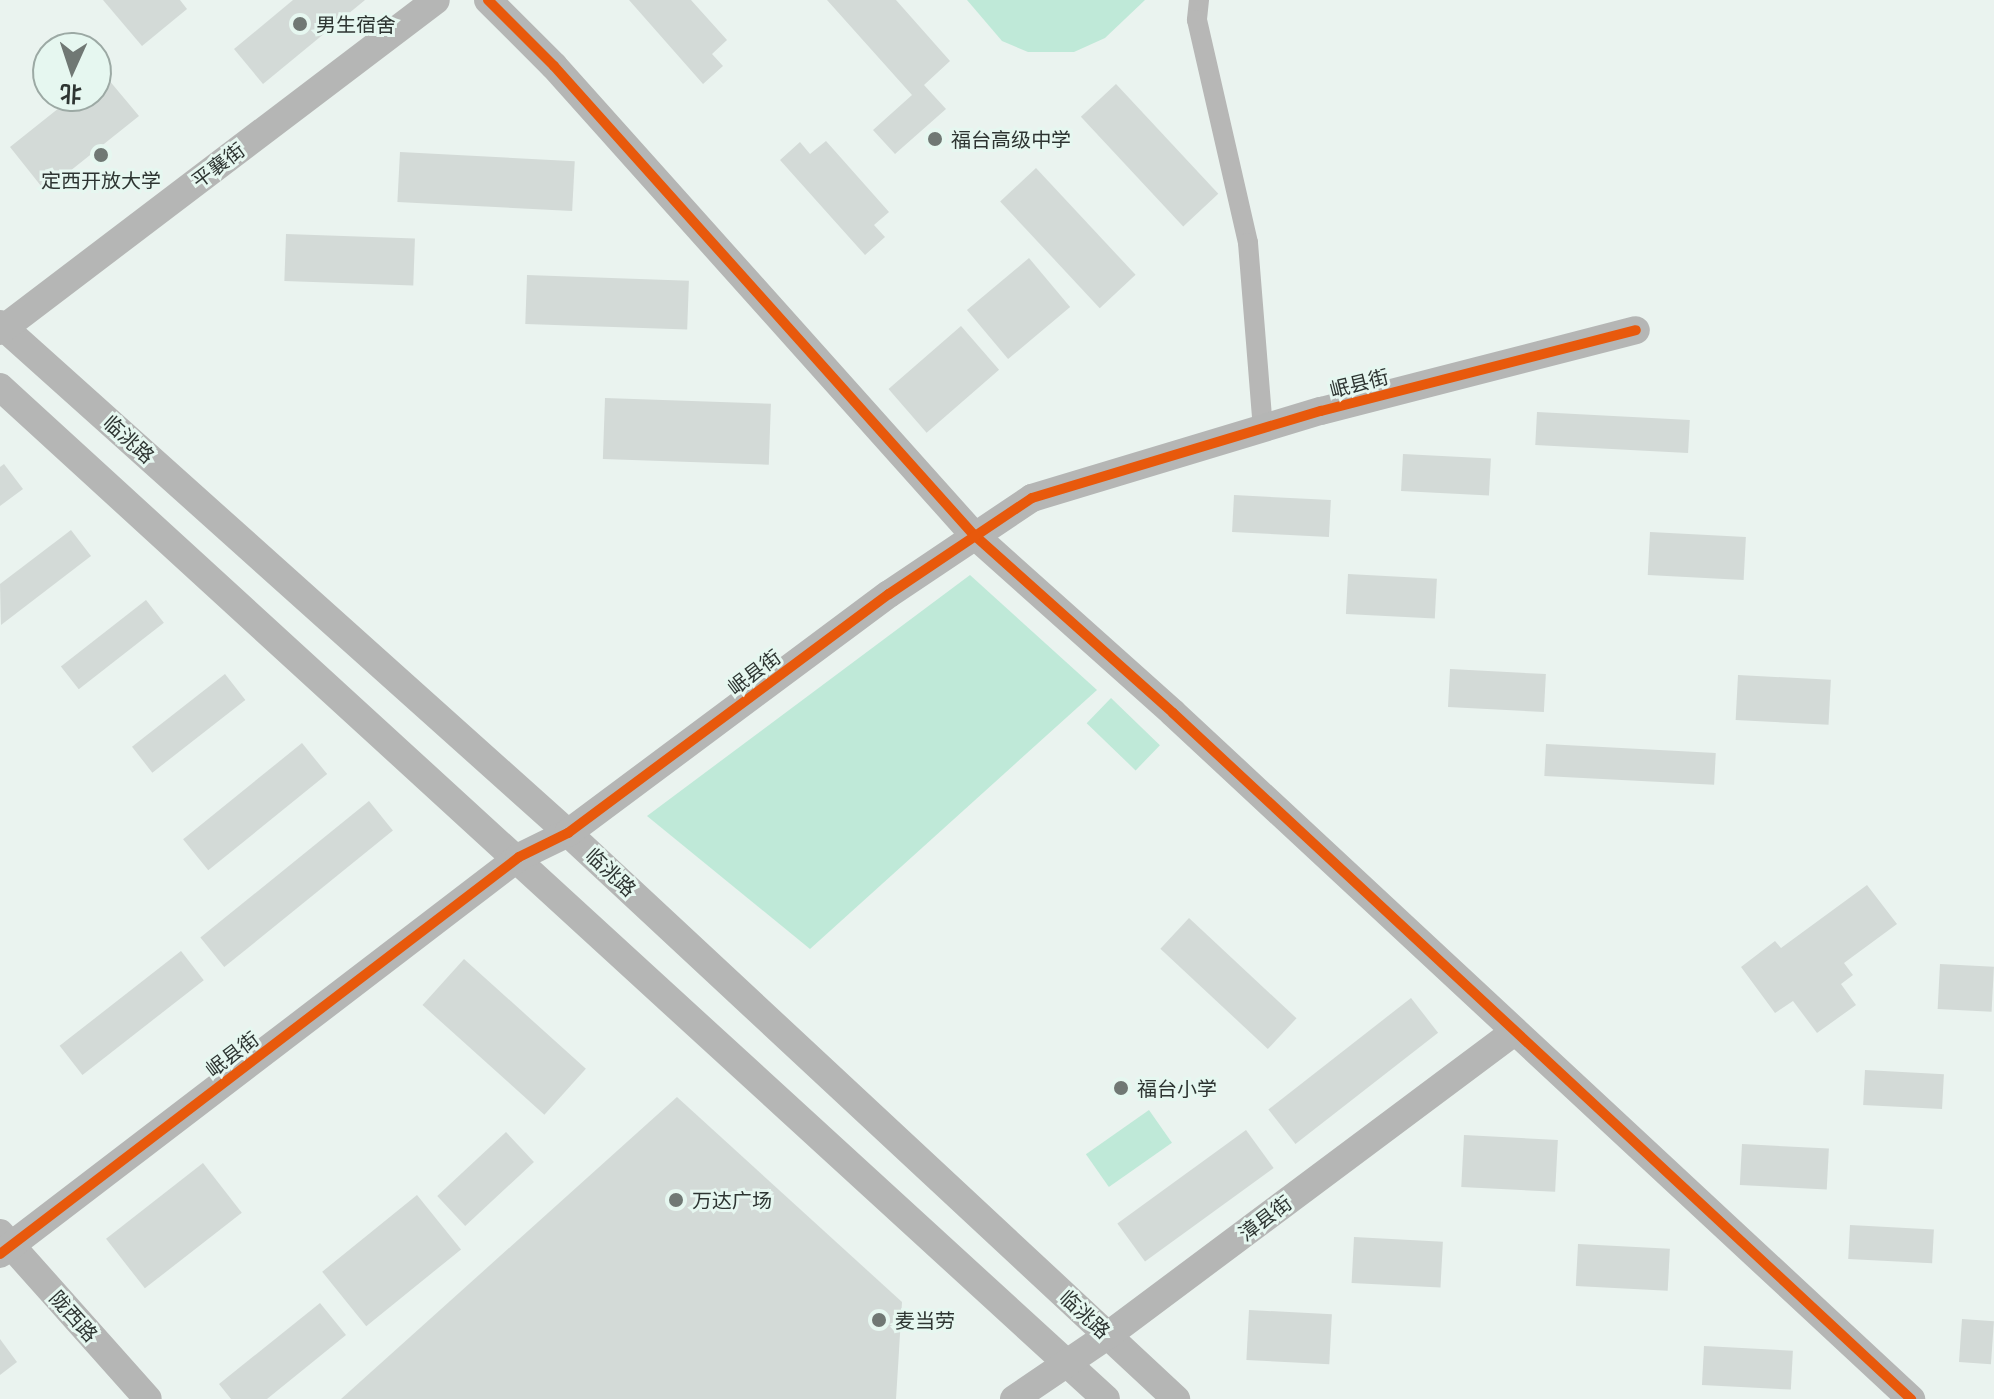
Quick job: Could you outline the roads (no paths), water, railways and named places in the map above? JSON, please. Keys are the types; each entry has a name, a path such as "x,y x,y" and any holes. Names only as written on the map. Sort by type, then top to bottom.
{"street":[{"name":"平襄街","path":"1,328 436,0"},
{"path":"488,0 554,66 973,534 1911,1399"},
{"path":"1199,0 1197,20 1248,243 1263,428"},
{"name":"临洮路","path":"1,328 568,833 1176,1399"},
{"name":"岷县街","path":"4,1244 519,857 568,833 973,534 1032,498 1263,428 1636,330"},
{"path":"0,387 519,857 1106,1399"},
{"name":"漳县街","path":"1014,1399 1064,1361 1107,1336 1514,1032"},
{"name":"陇西路","path":"4,1244 148,1399"}],"place":[{"name":"男生宿舍","path":"300,24"},
{"name":"福台高级中学","path":"935,139"},
{"name":"定西开放大学","path":"101,155"},
{"name":"福台小学","path":"1121,1088"},
{"name":"万达广场","path":"676,1200"},
{"name":"麦当劳","path":"879,1320"}]}
